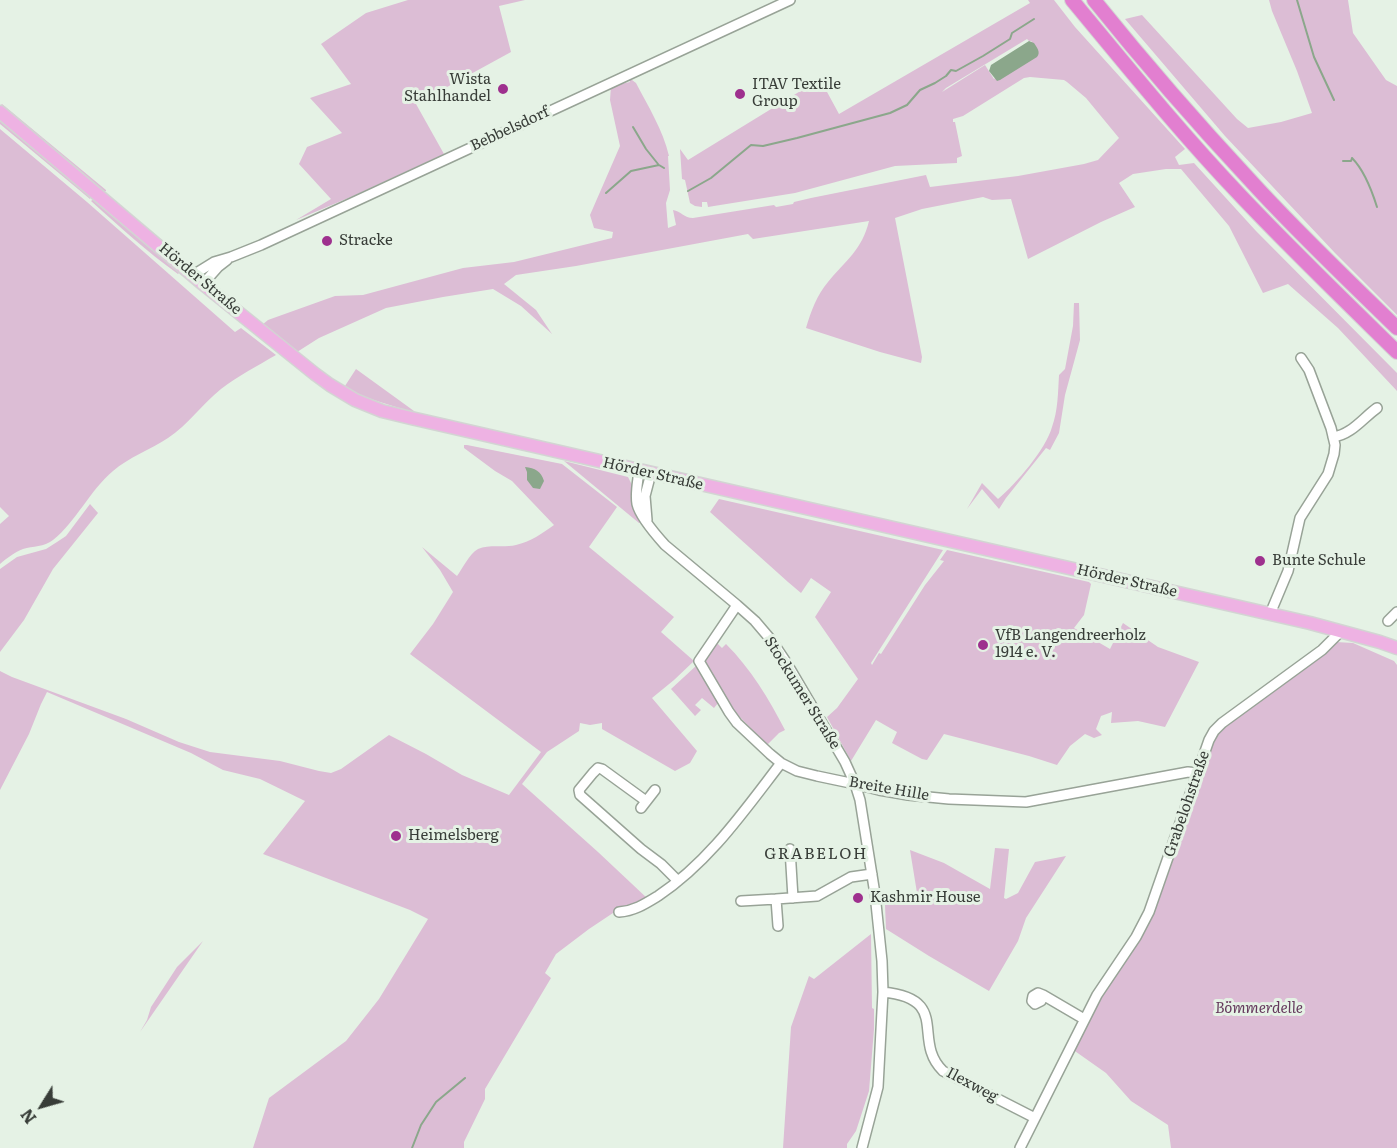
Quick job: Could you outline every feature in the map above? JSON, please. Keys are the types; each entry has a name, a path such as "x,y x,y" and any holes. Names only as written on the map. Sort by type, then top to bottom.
{"highway":[{"path":"1072,0 1174,122 1238,192 1397,352"},
{"path":"1094,0 1129,44 1250,180 1397,328"}],"main road":[{"name":"Hörder Straße","path":"0,112 274,341 330,385 355,400 375,408 1270,614 1341,631 1397,648"}],"street":[{"name":"Bebbelsdorf","path":"193,275 214,262 272,240 790,0"},
{"name":"Bebbelsdorf","path":"203,284 218,267 231,257"},
{"path":"1270,614 1288,571 1300,518 1328,474 1334,450 1334,437 1309,370 1301,357"},
{"path":"1334,437 1349,432 1377,408"},
{"name":"Stockumer Straße","path":"645,471 647,522 665,545 754,621 779,651 845,762 859,796 872,874 882,961 883,992 878,1087 862,1148"},
{"name":"Breite Hille","path":"737,605 699,661 733,718 770,754 796,771 879,790 939,798 1026,802 1188,772 1198,773"},
{"path":"1388,621 1397,612"},
{"name":"Grabelohstraße","path":"1020,1148 1097,995 1136,938 1149,911 1209,740 1219,726 1322,650 1341,631"},
{"path":"619,912 644,905 678,881 713,848 782,763"},
{"path":"654,790 644,804 603,769 598,768 579,790 580,795 678,881"},
{"path":"790,849 794,898"},
{"path":"741,901 816,896 851,877 872,874"},
{"path":"776,899 778,926"},
{"name":"Ilexweg","path":"883,992 909,997 922,1008 927,1020 933,1055 943,1071 1035,1118"},
{"path":"1043,995 1084,1019"}],"green space":[{"path":"408,0 525,0 499,6 511,52 416,104 444,154 296,220 331,199 299,164 307,147 342,133 310,98 351,84 321,44 366,13"},
{"path":"1028,0 1054,0 1075,27 1185,149 1175,157 1179,165 1194,163 1256,231 1397,373 1397,391 1338,328 1288,284 1263,293 1229,226 1181,169 1133,174 1119,183 1135,207 1028,259 1011,199 992,200 983,197 922,209 895,218 922,357 921,363 806,328 821,292 858,247 869,221 753,239 748,234 516,275 504,284 536,310 552,334 521,306 493,289 386,308 319,338 297,352 262,325 268,320 335,296 363,295 463,268 514,262 612,238 613,232 594,228 590,215 620,146 610,100 611,86 630,82 629,80 636,83 650,109 669,156 670,190 666,203 668,228 676,225 673,210 693,218 793,204 811,198 926,175 930,187 1018,176 1098,160 1119,138 1086,98 1067,82 1030,77 1024,78 963,116 953,119 962,156 957,158 957,163 895,166 795,193 708,207 707,202 702,202 702,207 690,203 685,180 682,179 680,149 688,160 820,79 839,114 1030,3","holes":["1027,39 1032,41 994,79 985,65 942,92 946,88"]},
{"path":"1269,0 1348,0 1353,33 1386,80 1397,86 1397,315 1225,136 1125,19 1142,15 1237,119 1248,128 1312,113"},
{"path":"2,104 106,191 104,192 1,108"},
{"path":"0,117 91,196 90,199 0,124"},
{"path":"0,129 235,332 241,328 276,355 221,389 168,438 113,471 53,540 20,550 0,564 0,524 9,516 0,507"},
{"path":"94,199 180,272 178,274 155,257 91,201"},
{"path":"1074,303 1079,303 1080,340 1065,395 1059,433 1050,450 1046,448 999,509 982,489 967,509 982,483 998,499 1030,466 1049,436 1055,415 1059,375 1065,369 1073,326"},
{"path":"356,369 415,413 361,396 359,398 343,389"},
{"path":"464,445 562,464 617,507 589,547 674,617 661,632 694,661 652,698 697,751 690,763 675,771 602,729 602,723 590,725 580,723 579,731 547,752 522,784 648,899 619,909 556,954 545,973 551,978 485,1089 485,1099 464,1142 464,1148 253,1148 269,1098 346,1041 379,999 428,919 263,854 305,801 260,779 223,770 191,753 47,692 29,734 0,790 0,671 126,719 179,742 210,752 280,761 331,773 341,769 389,735 462,775 509,795 541,752 410,654 433,624 453,592 422,547 457,576 478,549 521,544 554,525 512,481 464,448"},
{"path":"564,461 628,477 634,485 634,510 640,523 639,523"},
{"path":"719,499 943,550 871,663 872,665 925,585 944,561 940,560 947,550 1089,582 1091,584 1084,615 1074,628 1110,649 1123,623 1158,647 1199,662 1165,727 1138,721 1111,723 1112,712 1101,716 1096,729 1102,735 1094,738 1085,734 1070,746 1057,765 944,734 927,760 922,759 892,743 897,732 876,720 851,761 827,717 837,708 858,679 815,617 831,592 811,578 801,593 710,512"},
{"path":"90,504 98,513 53,569 24,620 0,652 0,569 17,557 46,549 66,536"},
{"path":"716,642 722,648 726,644 744,664 766,696 785,730 767,745 734,711 704,661"},
{"name":"Bömmerdelle","path":"1336,642 1353,643 1394,661 1397,665 1397,1148 1171,1148 1168,1125 1131,1101 1106,1073 1072,1049 1102,994 1132,953 1152,913 1213,742 1219,731 1230,720"},
{"path":"697,665 718,703 714,708 702,698 695,705 701,710 695,716 671,689"},
{"path":"995,848 1009,849 1004,898 1006,899 1018,893 1035,862 1066,856 1026,918 1018,941 989,991 886,929 885,905 918,899 910,850 944,863 990,889"},
{"path":"871,934 874,1029 869,1091 856,1131 847,1144 847,1148 783,1148 791,1027 809,976 814,979"},
{"path":"203,941 140,1032 151,1007 177,967"}],"shaded area":[{"path":"1029,41 1037,48 1039,53 1037,57 997,81 989,71 991,65"},
{"path":"525,467 539,472 544,481 540,489 533,488 527,480"}],"waterway":[{"path":"1297,0 1314,57 1334,100"},
{"path":"688,191 711,178 751,145 763,146 797,138 890,113 907,105 920,90 946,76 951,70 956,71 983,56 1010,39 1012,33 1034,19"},
{"path":"633,127 658,164"},
{"path":"1352,158 1364,175 1377,207"},
{"path":"1343,161 1351,161 1352,158"},
{"path":"606,193 631,171 659,165 664,168"},
{"path":"412,1148 421,1125 436,1102 465,1078"}],"place":[{"name":"Wista Stahlhandel","path":"503,89"},
{"name":"ITAV Textile Group","path":"740,94"},
{"name":"Stracke","path":"327,241"},
{"name":"Bunte Schule","path":"1260,561"},
{"name":"VfB Langendreerholz 1914 e. V.","path":"983,645"},
{"name":"Heimelsberg","path":"396,836"},
{"name":"Kashmir House","path":"858,898"}],"district":[{"name":"GRABELOH","path":"816,854"}]}
